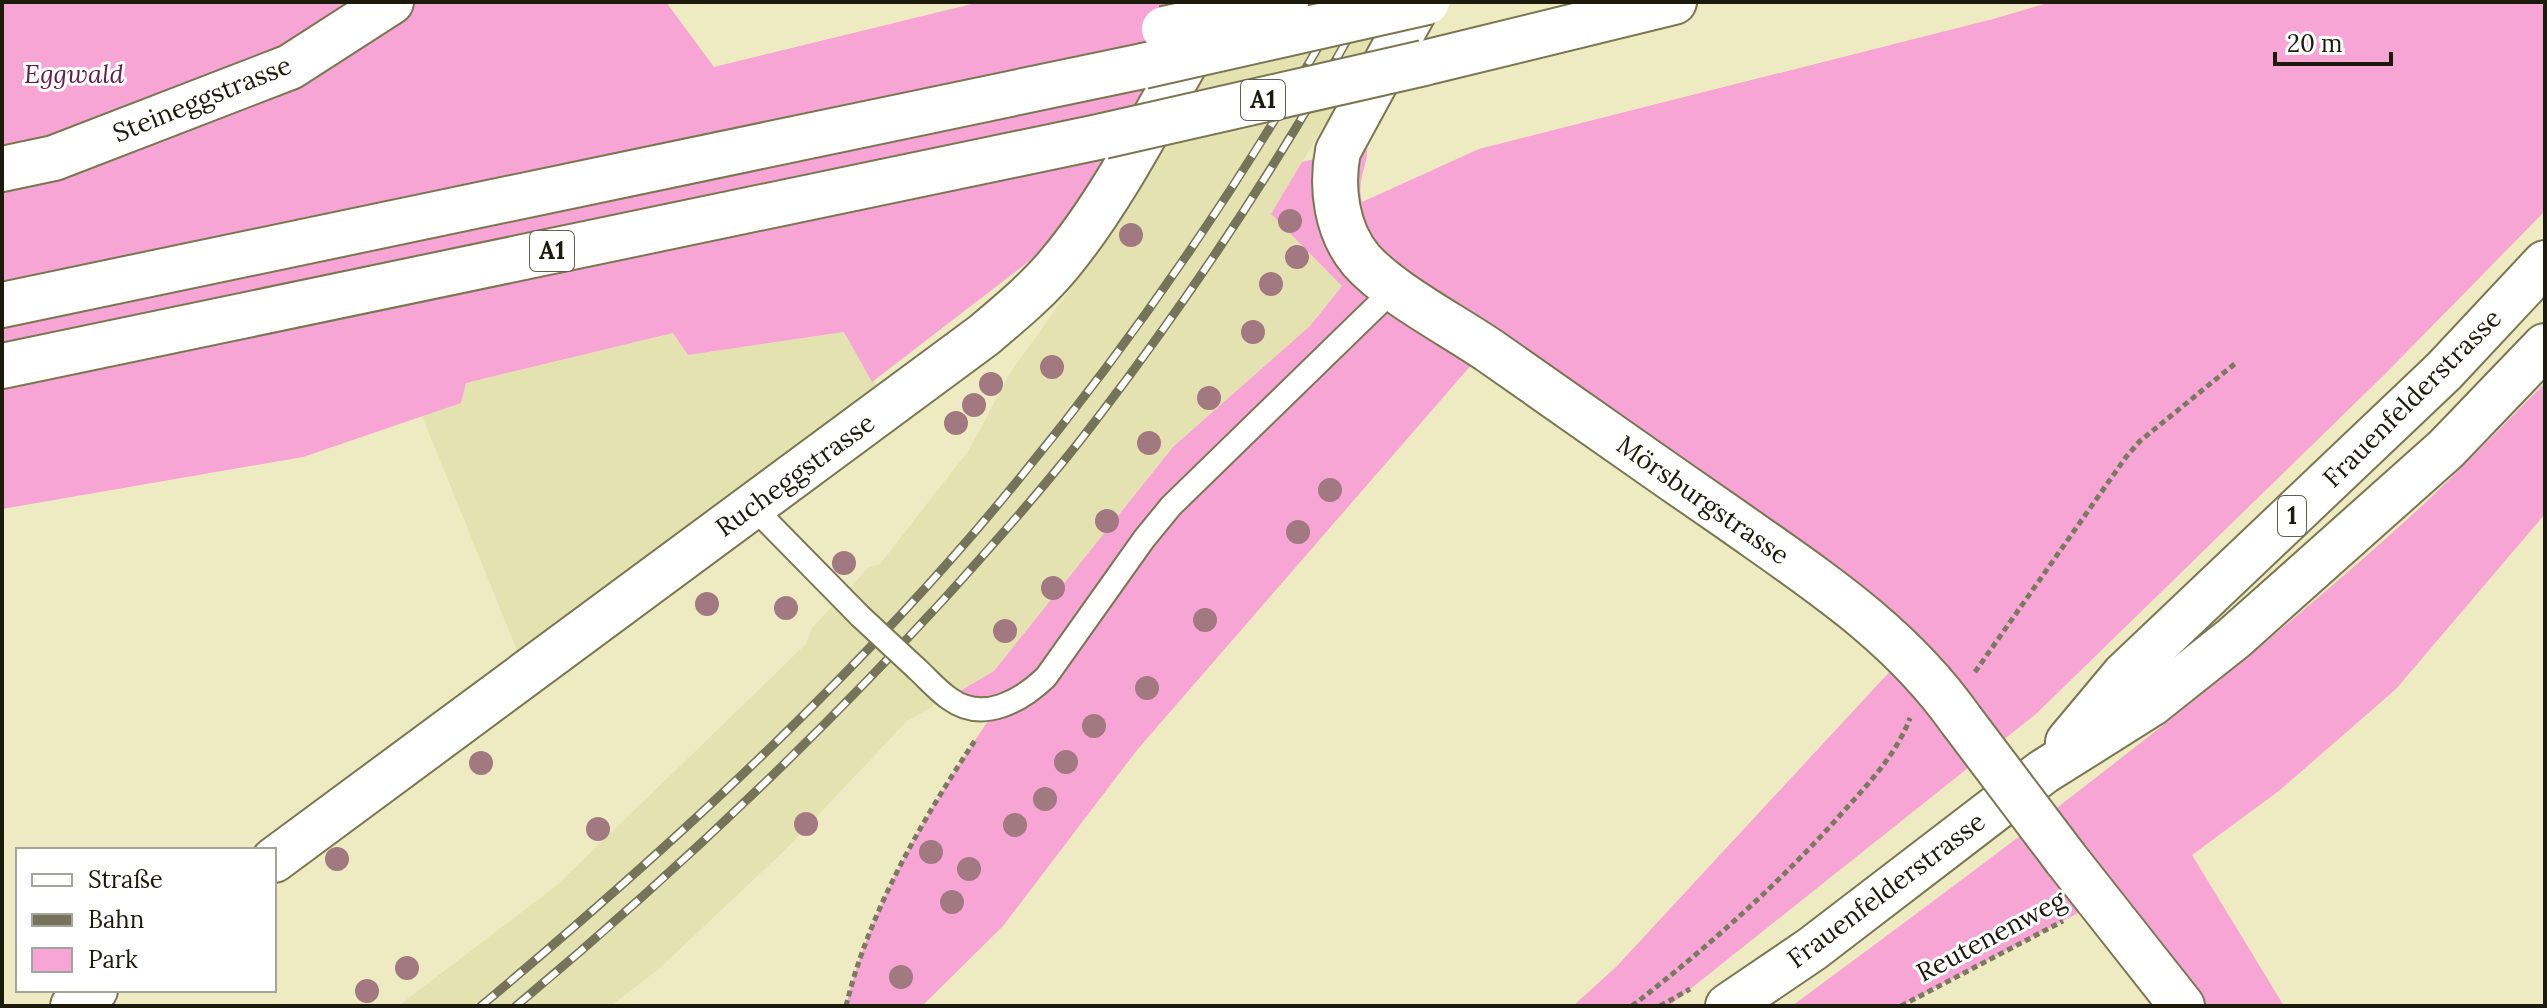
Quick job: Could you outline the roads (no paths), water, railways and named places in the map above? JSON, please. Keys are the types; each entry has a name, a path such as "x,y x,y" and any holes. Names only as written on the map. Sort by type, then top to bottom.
{"main road":[{"name":"Steineggstrasse","path":"2,169 54,158 290,67 391,2"},
{"name":"Rucheggstrasse","path":"276,859 984,335 1049,276 1093,220 1220,2"},
{"path":"1030,91 1164,29 1286,2"},
{"name":"Mörsburgstrasse","path":"1419,2 1338,151 1334,193 1348,237 1359,257 1395,288 1843,598 1907,653 2182,1006"},
{"name":"A1","path":"2,305 1030,91 1427,2"},
{"name":"A1","path":"2,366 1103,136 1674,2"},
{"name":"Frauenfelderstrasse","path":"2043,772 2124,675 2444,371 2545,263"},
{"name":"Frauenfelderstrasse","path":"1728,1006 1812,949 2043,772 2151,704 2234,638 2446,449 2545,346"},
{"path":"73,1006 92,992"}],"lane":[{"path":"752,506 860,616 957,703 974,708 997,708 1015,702 1046,677 1171,506 1395,288"}],"railway":[{"path":"481,1006 674,838 798,721 973,534 1076,408 1172,277 1261,142 1344,2"},
{"path":"516,1006 683,860 791,758 895,652 1041,488 1133,370 1206,268 1274,164 1368,2"}],"park label":[{"name":"Eggwald","path":"74,74"}]}
